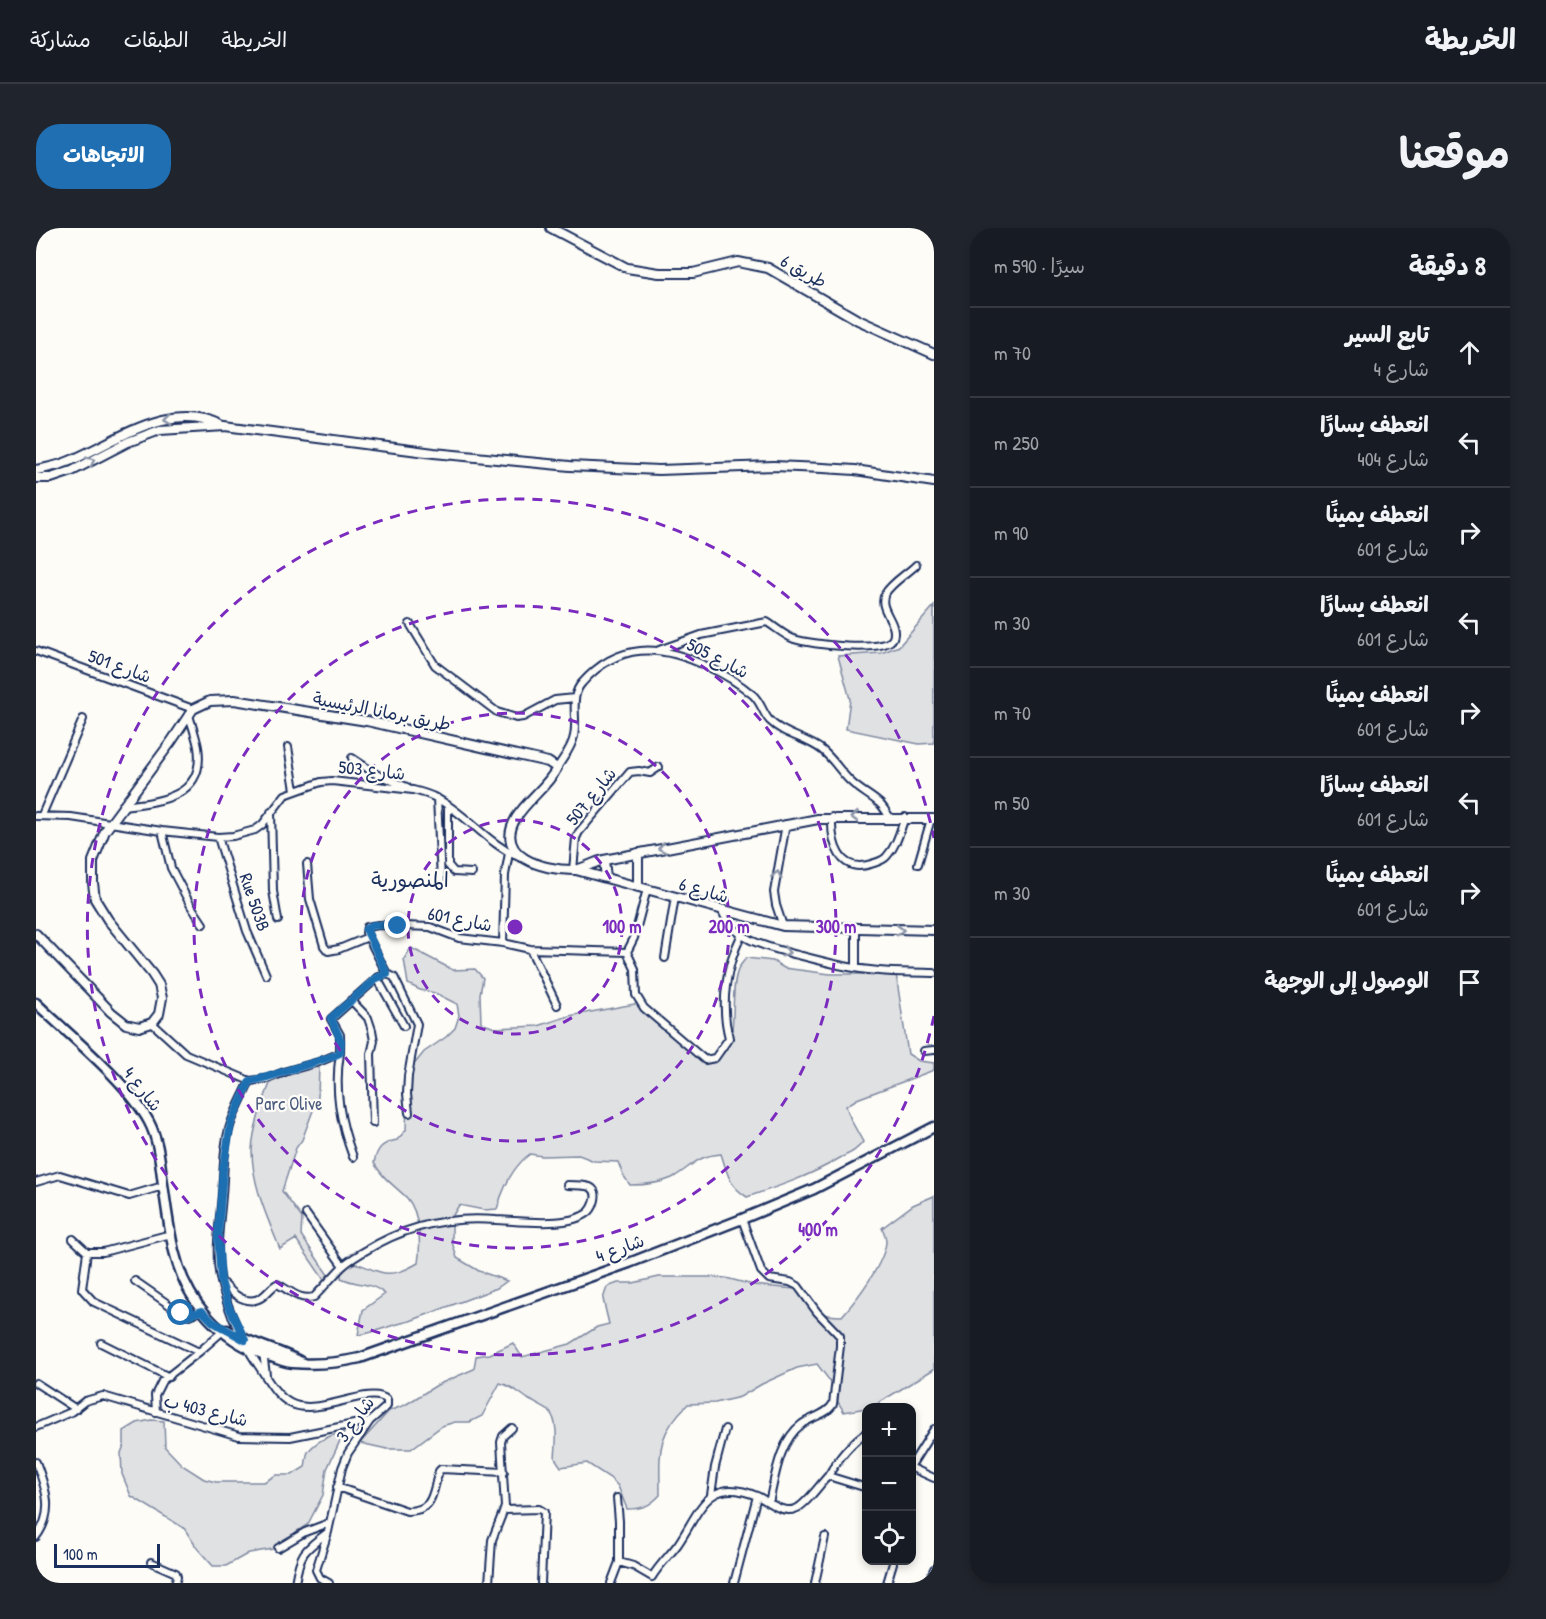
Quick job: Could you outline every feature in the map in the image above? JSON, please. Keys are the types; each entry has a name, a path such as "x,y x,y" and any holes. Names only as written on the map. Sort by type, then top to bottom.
{"main road":[{"name":"شارع 4","path":"36,1003 108,1072 150,1123 157,1142 171,1234 182,1275 202,1311 223,1330 246,1344 291,1364 339,1362 381,1351 629,1263 814,1189 934,1127"}],"street":[{"name":"طريق 6","path":"551,228 627,268 659,273 693,273 738,262 768,268 858,320 934,354"},
{"path":"36,470 68,462 124,433 158,421 173,418 209,418 225,426"},
{"path":"36,478 51,478 72,471 128,442 160,430 225,426 434,453 570,466 659,470 773,466 823,468 855,470 934,482"},
{"path":"658,650 700,635 767,622 792,638 802,641 848,647 885,644 891,642 894,636 894,630 883,604 885,595 916,565"},
{"path":"410,624 435,665 497,712 516,718 524,717 555,700 575,698 575,735 568,752 550,778 522,809 510,831 511,844 522,858 547,866 575,870 604,860 832,817 932,819 918,864"},
{"name":"شارع 505","path":"575,698 580,684 592,672 612,659 634,651 658,650 674,652 690,658 718,671 740,685 758,700 770,721 823,751 859,789 879,802 890,817"},
{"name":"شارع 501","path":"36,651 191,712"},
{"name":"طريق برمانا الرئيسية","path":"191,712 198,705 210,701 234,700 367,721 544,760 557,768"},
{"path":"36,934 111,1012 126,1024 139,1026 152,1023 159,1014 162,998 159,985 108,920 95,899 93,861 105,831 191,712"},
{"path":"123,806 169,798 186,789 195,777 198,748 191,712"},
{"path":"39,816 83,719"},
{"path":"288,747 295,790"},
{"path":"352,758 376,774 413,790"},
{"name":"شارع 507","path":"575,870 576,838 599,807 630,772 650,773 658,767"},
{"name":"شارع 503","path":"39,816 71,817 218,837 233,836 255,830 267,819 285,795 321,782 332,781 413,790 437,798 499,848 522,858"},
{"path":"437,798 441,880"},
{"path":"448,806 447,865 454,872 472,873"},
{"path":"271,812 273,891 278,920"},
{"path":"832,817 833,837 842,860 855,867 886,857 897,839 905,817"},
{"path":"783,926 774,892 786,824"},
{"path":"162,831 171,868 203,924"},
{"name":"Rue 503B","path":"218,837 247,930 266,975"},
{"path":"503,942 505,875 509,853"},
{"path":"638,853 638,886"},
{"path":"604,860 606,878"},
{"path":"307,864 310,899 324,946 328,951 339,949 368,937 387,974 394,977 417,1024 408,1076 407,1095 410,1113"},
{"name":"شارع 6","path":"575,870 783,926 934,930"},
{"path":"647,889 634,938 627,952 635,969 636,994 644,1008 705,1060 715,1058 729,1038 724,1014 727,976 741,936"},
{"path":"665,958 675,897"},
{"path":"722,910 726,920 741,936 761,946 831,964 880,972 934,973"},
{"name":"شارع 601","path":"368,937 366,929 373,925 422,926 435,928 459,938 503,942 531,949 627,952"},
{"path":"855,929 856,968"},
{"path":"531,949 557,1005"},
{"path":"353,1157 337,1098 337,1071 341,1041 331,1018 377,978 387,974"},
{"path":"377,978 405,1026"},
{"path":"351,1000 368,1018 374,1041 371,1054 373,1123"},
{"path":"152,1023 186,1054 250,1081 267,1079 340,1053"},
{"path":"924,1051 934,1050"},
{"name":"شارع 3","path":"250,1081 231,1123 223,1170 218,1228 221,1281 228,1305 246,1344 266,1376 281,1397 290,1403 309,1408 375,1395 387,1400 387,1406 370,1421 348,1453 337,1487 328,1532 316,1570 320,1581 329,1583"},
{"path":"36,1182 60,1175 129,1196 163,1186"},
{"path":"221,1281 234,1295 246,1300 259,1299 277,1284 307,1299 314,1297 343,1266 378,1242 426,1224 449,1219 560,1222 586,1215 593,1207 594,1190 590,1187 567,1185"},
{"path":"306,1215 343,1266"},
{"path":"742,1219 761,1271 769,1278 798,1286 817,1312 835,1330 840,1340 833,1404 829,1410 806,1421 793,1432 782,1454 769,1503"},
{"path":"73,1239 87,1252 103,1252 171,1234"},
{"path":"87,1252 82,1289 88,1298 199,1352"},
{"path":"135,1281 181,1313 189,1315 202,1311"},
{"path":"156,1412 155,1400 158,1386 223,1330"},
{"path":"101,1343 169,1377"},
{"path":"263,1351 266,1376"},
{"path":"36,1383 76,1409"},
{"name":"شارع 403 ب","path":"37,1425 76,1409 85,1401 103,1396 238,1436 264,1438 314,1433 370,1421"},
{"path":"489,1583 492,1540 504,1510 501,1442 503,1436 512,1428"},
{"path":"711,1495 715,1467 725,1429"},
{"path":"916,1459 934,1429"},
{"path":"619,1562 633,1566 651,1580 679,1542 699,1508 711,1495 730,1490 757,1496 785,1509 797,1509 862,1435"},
{"path":"36,1462 48,1501 44,1525 36,1538"},
{"path":"916,1468 934,1478"},
{"path":"337,1487 407,1511 414,1511 420,1510 430,1502 441,1469 504,1472"},
{"path":"828,1476 862,1486"},
{"path":"734,1583 757,1496"},
{"path":"611,1583 619,1562 617,1498"},
{"path":"504,1510 543,1510 541,1583"},
{"path":"278,1548 305,1532 329,1523"},
{"path":"295,1583 298,1563 303,1553 328,1532"},
{"path":"815,1583 825,1537"},
{"path":"151,1562 176,1573 176,1583"},
{"path":"887,1583 892,1565"},
{"path":"928,1583 934,1569"}],"green space":[{"path":"934,606 934,743 919,744 846,729 850,699 838,656 881,653 899,646"},
{"path":"411,948 453,970 475,969 483,978 480,994 481,1023 495,1028 538,1026 569,1016 640,1003 706,1062 719,1057 726,1050 730,1041 735,980 746,958 773,961 784,968 830,974 896,974 908,1054 919,1061 934,1063 934,1070 857,1099 846,1106 863,1142 855,1150 806,1175 747,1197 732,1183 721,1154 705,1157 667,1180 651,1184 630,1185 618,1162 594,1161 579,1155 530,1154 518,1165 509,1179 497,1209 484,1210 459,1205 453,1215 452,1242 457,1258 479,1271 507,1281 497,1288 410,1321 358,1335 363,1310 385,1294 370,1286 341,1278 342,1265 358,1264 380,1272 395,1273 418,1263 419,1255 415,1212 407,1198 382,1174 374,1163 375,1158 381,1147 397,1140 406,1130 408,1072 424,1052 455,1028 459,1016 457,1004 435,993 420,990 408,984 404,959"},
{"name":"Parc Olive","path":"311,1064 319,1066 318,1097 302,1140 296,1148 282,1191 302,1218 301,1235 328,1275 324,1280 296,1239 280,1249 261,1201 252,1150 259,1113 272,1078"},
{"path":"934,1196 934,1369 879,1403 862,1403 862,1409 844,1412 838,1402 836,1389 817,1364 797,1368 740,1397 715,1403 688,1404 677,1415 665,1436 660,1456 660,1495 645,1506 627,1509 618,1486 587,1463 561,1467 555,1458 556,1433 552,1415 515,1390 500,1383 482,1416 470,1422 455,1422 442,1426 411,1449 387,1449 360,1443 389,1411 405,1405 437,1385 474,1369 476,1356 490,1354 513,1343 522,1357 570,1344 597,1327 609,1324 603,1299 607,1287 618,1283 633,1283 659,1277 726,1278 753,1285 795,1289 808,1294 820,1312 842,1316 862,1291 880,1260 886,1242 882,1228 913,1205"},
{"path":"151,1420 164,1421 165,1447 182,1465 204,1479 216,1482 264,1482 276,1475 292,1475 305,1467 308,1452 315,1444 329,1436 344,1432 327,1469 323,1495 308,1524 286,1542 273,1549 249,1553 226,1566 213,1566 184,1528 131,1496 122,1474 121,1453 124,1445 124,1431 137,1423"}],"district":[{"name":"المنصورية","path":"410,879"}],"route":[{"path":"181,1313 189,1315 202,1311 213,1322 245,1340 228,1305 219,1267 218,1236 223,1170 231,1123 250,1081 267,1079 340,1053 340,1035 331,1018 377,978 387,974 366,929 373,925 398,926"}]}
